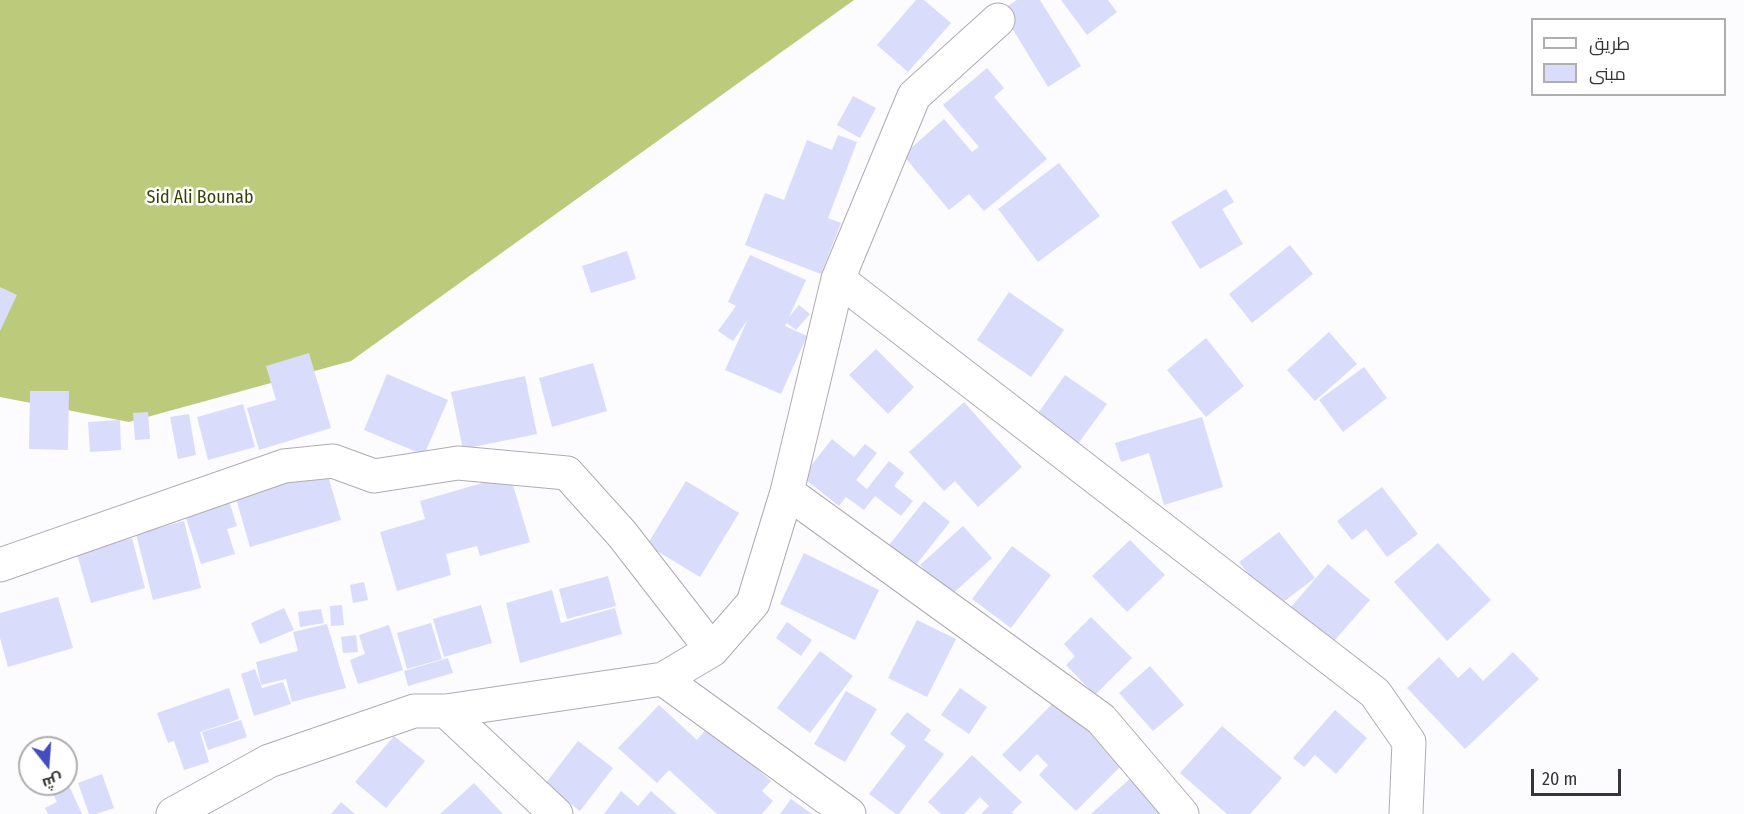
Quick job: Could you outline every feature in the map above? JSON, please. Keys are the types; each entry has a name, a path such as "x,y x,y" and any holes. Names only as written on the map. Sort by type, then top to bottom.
{"street":[{"path":"187,811 269,761 414,711 446,711 663,679 712,650 753,603 787,492 838,279 914,96 998,20"},
{"path":"838,279 1374,693 1409,742 1406,814"},
{"path":"0,565 284,466 333,461 374,476 458,463 567,473 622,534 712,650"},
{"path":"787,492 1101,720 1182,814"},
{"path":"663,679 849,814"},
{"path":"446,711 556,814"}],"green space":[{"name":"Sid Ali Bounab","path":"0,0 854,0 351,361 129,422 0,397"}],"building":[{"path":"916,0 924,0 951,23 908,72 877,45"},
{"path":"1017,0 1040,0 1081,66 1048,87 1001,10"},
{"path":"1061,0 1108,0 1117,12 1087,35"},
{"path":"987,68 1004,88 994,97 1047,159 984,211 969,194 949,210 903,155 944,119 972,152 979,147 943,105"},
{"path":"853,96 876,108 860,138 837,125"},
{"path":"838,135 857,142 828,218 841,223 821,274 745,245 765,193 784,200 807,140 832,150"},
{"path":"1059,163 1100,216 1038,262 998,209"},
{"path":"1226,189 1234,202 1222,209 1243,244 1200,269 1171,222"},
{"path":"1290,245 1313,274 1252,323 1229,294"},
{"path":"627,251 636,279 591,293 582,266"},
{"path":"750,255 806,280 789,317 799,305 810,314 796,330 787,323 785,326 807,336 781,394 725,370 748,319 733,341 718,331 736,306 728,302"},
{"path":"0,287 17,295 0,331"},
{"path":"1009,292 1064,330 1031,377 977,340"},
{"path":"1329,332 1357,364 1315,401 1287,370"},
{"path":"1206,338 1244,386 1206,417 1167,370"},
{"path":"876,349 914,387 888,414 849,375"},
{"path":"309,353 331,428 259,450 247,408 276,400 266,366"},
{"path":"593,363 607,411 552,427 539,378"},
{"path":"1364,367 1387,398 1343,432 1319,400"},
{"path":"387,374 448,400 424,455 364,430"},
{"path":"1065,375 1107,404 1075,448 1034,419"},
{"path":"525,376 537,434 463,449 451,392"},
{"path":"30,391 69,391 68,450 29,449"},
{"path":"964,402 1022,467 978,507 955,481 944,491 909,452"},
{"path":"243,404 255,447 208,460 197,417"},
{"path":"148,412 150,439 135,440 133,413"},
{"path":"189,414 196,455 178,459 170,417"},
{"path":"1202,417 1223,487 1164,505 1149,453 1121,462 1115,443"},
{"path":"120,420 121,450 90,452 88,422"},
{"path":"832,439 854,457 865,444 877,453 856,480 867,489 889,461 904,473 894,486 913,501 901,516 875,496 864,510 846,497 839,506 802,477"},
{"path":"326,469 341,520 250,547 235,495"},
{"path":"510,475 530,542 480,556 477,546 446,554 451,575 397,591 380,532 425,519 420,501"},
{"path":"686,481 739,513 700,577 647,545"},
{"path":"1382,487 1418,534 1387,557 1366,529 1352,540 1337,521"},
{"path":"229,501 237,526 227,529 235,554 201,564 185,515"},
{"path":"924,501 950,522 912,570 886,549"},
{"path":"184,521 201,588 153,600 136,534"},
{"path":"963,526 992,558 949,597 920,565"},
{"path":"1279,532 1315,578 1275,608 1239,562"},
{"path":"132,538 145,588 91,603 77,554"},
{"path":"1130,540 1165,575 1127,612 1092,576"},
{"path":"1438,543 1491,600 1447,641 1394,582"},
{"path":"1012,546 1051,575 1011,628 972,599"},
{"path":"804,553 879,590 855,640 780,604"},
{"path":"1328,564 1370,600 1327,649 1285,614"},
{"path":"608,576 616,606 567,619 559,589"},
{"path":"364,582 368,600 353,603 350,585"},
{"path":"552,590 561,623 615,608 622,634 520,663 506,603"},
{"path":"58,597 73,648 8,667 0,638 0,613"},
{"path":"342,605 344,625 331,626 330,606"},
{"path":"481,605 492,643 444,657 433,619"},
{"path":"284,608 294,630 260,644 251,623"},
{"path":"321,609 324,623 300,627 298,612"},
{"path":"1091,617 1132,658 1095,695 1066,665 1075,656 1064,644"},
{"path":"917,620 956,639 927,697 888,678"},
{"path":"787,622 812,640 801,656 776,638"},
{"path":"431,623 442,659 407,669 397,633"},
{"path":"327,624 346,688 292,702 286,679 261,685 256,662 298,651 293,632"},
{"path":"389,625 403,670 358,684 350,660 365,654 359,635"},
{"path":"356,635 358,652 343,653 341,637"},
{"path":"820,651 853,676 810,733 777,708"},
{"path":"1513,652 1539,679 1465,749 1407,688 1439,657 1458,678 1470,667 1483,681"},
{"path":"448,658 453,673 408,686 404,671"},
{"path":"1150,666 1184,705 1153,731 1119,693"},
{"path":"255,669 263,691 262,688 283,682 291,704 254,716 241,674"},
{"path":"229,688 239,719 200,732 209,762 184,770 174,741 168,743 157,713"},
{"path":"960,688 987,707 969,734 941,715"},
{"path":"846,691 877,709 845,762 814,744"},
{"path":"1058,698 1124,763 1076,811 1039,775 1048,765 1037,754 1020,772 1002,755"},
{"path":"659,705 697,740 709,726 771,781 762,791 773,801 762,814 717,814 669,770 657,783 618,748"},
{"path":"1335,710 1367,738 1336,774 1315,755 1304,767 1293,758"},
{"path":"907,712 931,730 924,740 944,754 899,814 896,814 869,794 906,746 890,734"},
{"path":"241,720 247,737 208,750 202,732"},
{"path":"1222,726 1282,778 1250,814 1227,814 1180,773"},
{"path":"394,736 425,761 386,808 355,782"},
{"path":"578,741 613,768 580,811 545,784"},
{"path":"972,755 1022,802 1012,812 1014,814 981,814 989,806 980,797 964,814 941,814 928,802"},
{"path":"102,774 114,808 89,814 78,783"},
{"path":"1135,774 1171,814 1091,814"},
{"path":"474,783 503,814 440,814"},
{"path":"621,791 638,806 651,791 677,814 604,814"},
{"path":"54,796 74,796 82,814 48,814 45,808 57,802"},
{"path":"791,799 812,814 780,814"},
{"path":"341,802 355,814 331,814"}]}
